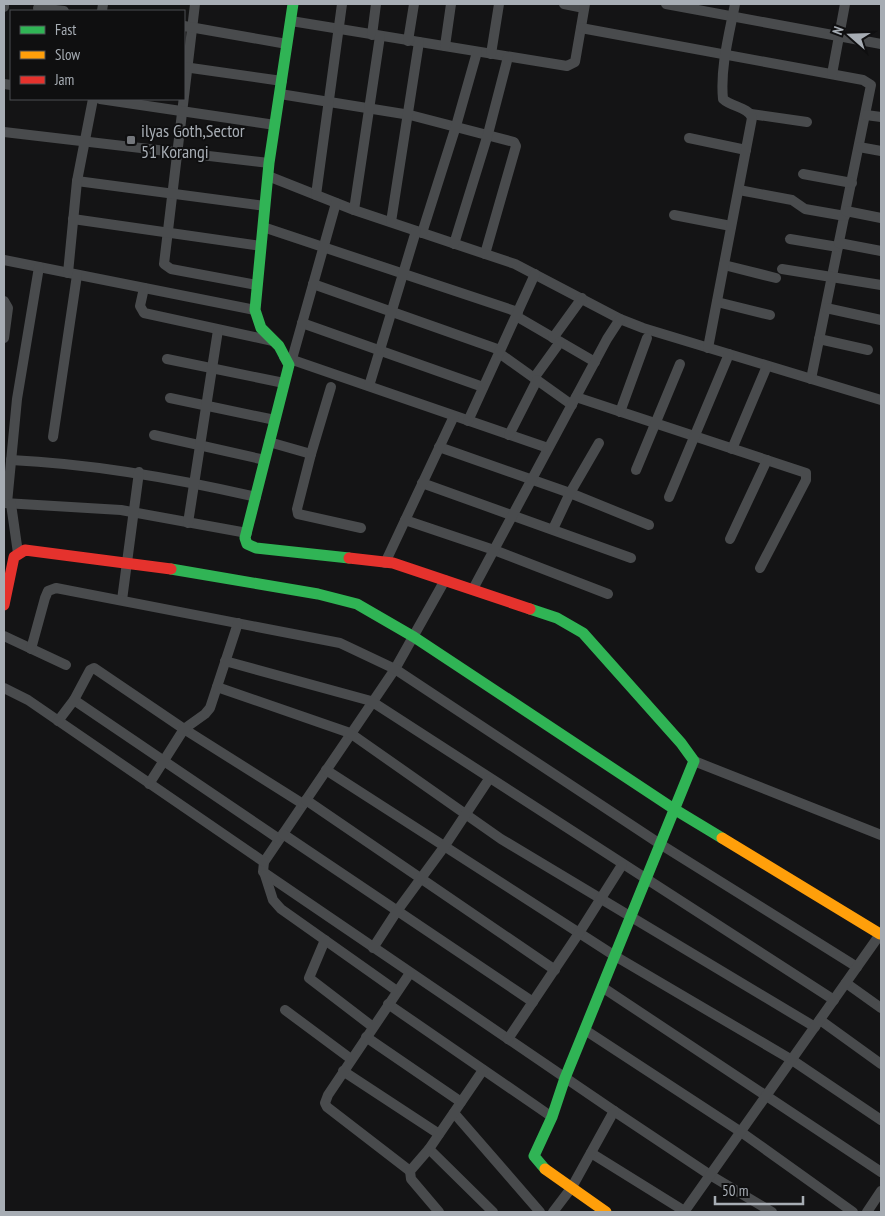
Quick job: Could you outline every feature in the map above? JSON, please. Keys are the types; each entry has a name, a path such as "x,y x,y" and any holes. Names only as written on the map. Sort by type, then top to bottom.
{"street":[{"path":"195,4 188,27 186,67 282,80"},
{"path":"293,4 268,176 257,285 255,310 261,328 288,358 548,448"},
{"path":"316,195 342,4"},
{"path":"354,210 369,109 376,35 376,4"},
{"path":"408,40 414,4"},
{"path":"445,46 451,4"},
{"path":"491,54 499,4"},
{"path":"291,21 567,66 575,62 585,6 564,4"},
{"path":"666,4 881,44"},
{"path":"735,4 722,83 723,99 728,104 751,114 807,122"},
{"path":"832,74 845,4"},
{"path":"38,8 55,10"},
{"path":"188,27 287,44"},
{"path":"581,28 868,82 871,89 811,379"},
{"path":"391,222 410,115 419,42"},
{"path":"369,386 393,313 403,273 456,126 477,52"},
{"path":"454,244 488,134 508,57"},
{"path":"280,94 410,115 511,140 516,146 485,254"},
{"path":"53,437 73,274 73,219 77,181 83,140 93,100"},
{"path":"106,100 275,125"},
{"path":"183,100 164,264 167,268 257,285"},
{"path":"708,348 752,118 751,114"},
{"path":"866,115 881,117"},
{"path":"4,132 270,163"},
{"path":"688,138 746,150"},
{"path":"859,148 881,151"},
{"path":"803,174 852,183"},
{"path":"268,176 354,210 515,264 620,319 643,328 881,400"},
{"path":"77,181 173,192 265,206"},
{"path":"738,190 792,200 805,209 881,218"},
{"path":"336,203 302,323 288,358 289,365 246,533 247,544 251,548 386,563 474,589 557,618 583,633 681,743 694,761 881,835"},
{"path":"674,215 731,226"},
{"path":"73,219 261,246"},
{"path":"263,227 403,273 517,314 556,340 595,362"},
{"path":"790,239 881,251"},
{"path":"4,260 255,310"},
{"path":"724,265 776,278"},
{"path":"18,552 7,503 17,399 39,267"},
{"path":"782,269 881,285"},
{"path":"468,421 535,274"},
{"path":"313,284 500,352 535,379 574,401 620,412 804,472 807,476 760,568"},
{"path":"144,288 140,306 144,313 273,341"},
{"path":"508,435 556,340 582,298"},
{"path":"4,301 8,308 4,338"},
{"path":"717,302 770,314"},
{"path":"826,308 881,320"},
{"path":"474,589 512,514 620,319"},
{"path":"302,323 484,387"},
{"path":"188,522 218,330"},
{"path":"620,412 647,338"},
{"path":"819,339 868,350"},
{"path":"669,497 729,354"},
{"path":"167,359 284,383"},
{"path":"636,470 680,364"},
{"path":"732,449 767,366"},
{"path":"331,387 311,454 297,509 298,514 361,528"},
{"path":"170,398 275,420"},
{"path":"386,563 454,416"},
{"path":"154,436 265,460"},
{"path":"269,442 311,454"},
{"path":"553,529 570,493 599,443"},
{"path":"439,447 570,493 649,525"},
{"path":"11,460 69,462 139,472 256,496"},
{"path":"730,539 768,460"},
{"path":"122,600 139,472"},
{"path":"422,483 630,558"},
{"path":"7,503 133,513 246,533"},
{"path":"405,520 494,550 608,594"},
{"path":"4,605 14,557 18,552 25,550 127,562 318,594 357,604 414,637 674,809 881,933 684,1212 591,1153"},
{"path":"397,991 277,906 263,872 264,862 371,701 395,669 445,580"},
{"path":"31,649 45,598 51,588 340,643 395,669 660,844 857,967"},
{"path":"149,784 184,729 208,712 238,623"},
{"path":"4,636 66,665"},
{"path":"225,661 371,701 645,880 834,1000"},
{"path":"58,721 74,700 90,670 94,668 184,729 304,802 421,878 555,970"},
{"path":"217,687 350,733 501,839 631,917 817,1023 881,1064"},
{"path":"4,688 28,700 264,862"},
{"path":"74,700 281,837 397,910 533,1002"},
{"path":"606,1212 536,1161 534,1156 552,1117 565,1078 694,761"},
{"path":"326,770 615,956 792,1060 881,1120"},
{"path":"374,948 397,910 444,847 489,778"},
{"path":"508,1039 580,933 622,865"},
{"path":"265,875 710,1175 772,1212"},
{"path":"325,940 309,978 373,1027"},
{"path":"410,973 326,1099 327,1107 410,1171 411,1179 439,1212"},
{"path":"846,983 881,1008"},
{"path":"602,987 881,1172"},
{"path":"388,1004 552,1117"},
{"path":"285,1010 352,1059"},
{"path":"585,1030 741,1132 853,1212"},
{"path":"366,1037 461,1102"},
{"path":"410,1171 429,1149 483,1070"},
{"path":"343,1071 439,1134"},
{"path":"553,1212 572,1187 614,1111"},
{"path":"454,1113 540,1212"},
{"path":"429,1149 493,1212"},
{"path":"867,1212 881,1191"}],"traffic: fast":[{"path":"293,4 269,163 255,310 261,328 279,346 289,365 245,538 247,544 256,548 349,558"},
{"path":"171,569 318,594 357,604 414,637 674,809 722,838"},
{"path":"530,609 557,618 583,633 681,743 694,761 565,1078 552,1117 534,1156 545,1169"}],"traffic: slow":[{"path":"722,838 880,934"},
{"path":"545,1169 606,1212"}],"traffic: jam":[{"path":"4,605 14,557 25,550 171,569"},
{"path":"349,558 393,563 530,609"}],"place":[{"name":"ilyas Goth,Sector 51 Korangi","path":"131,140"}]}
